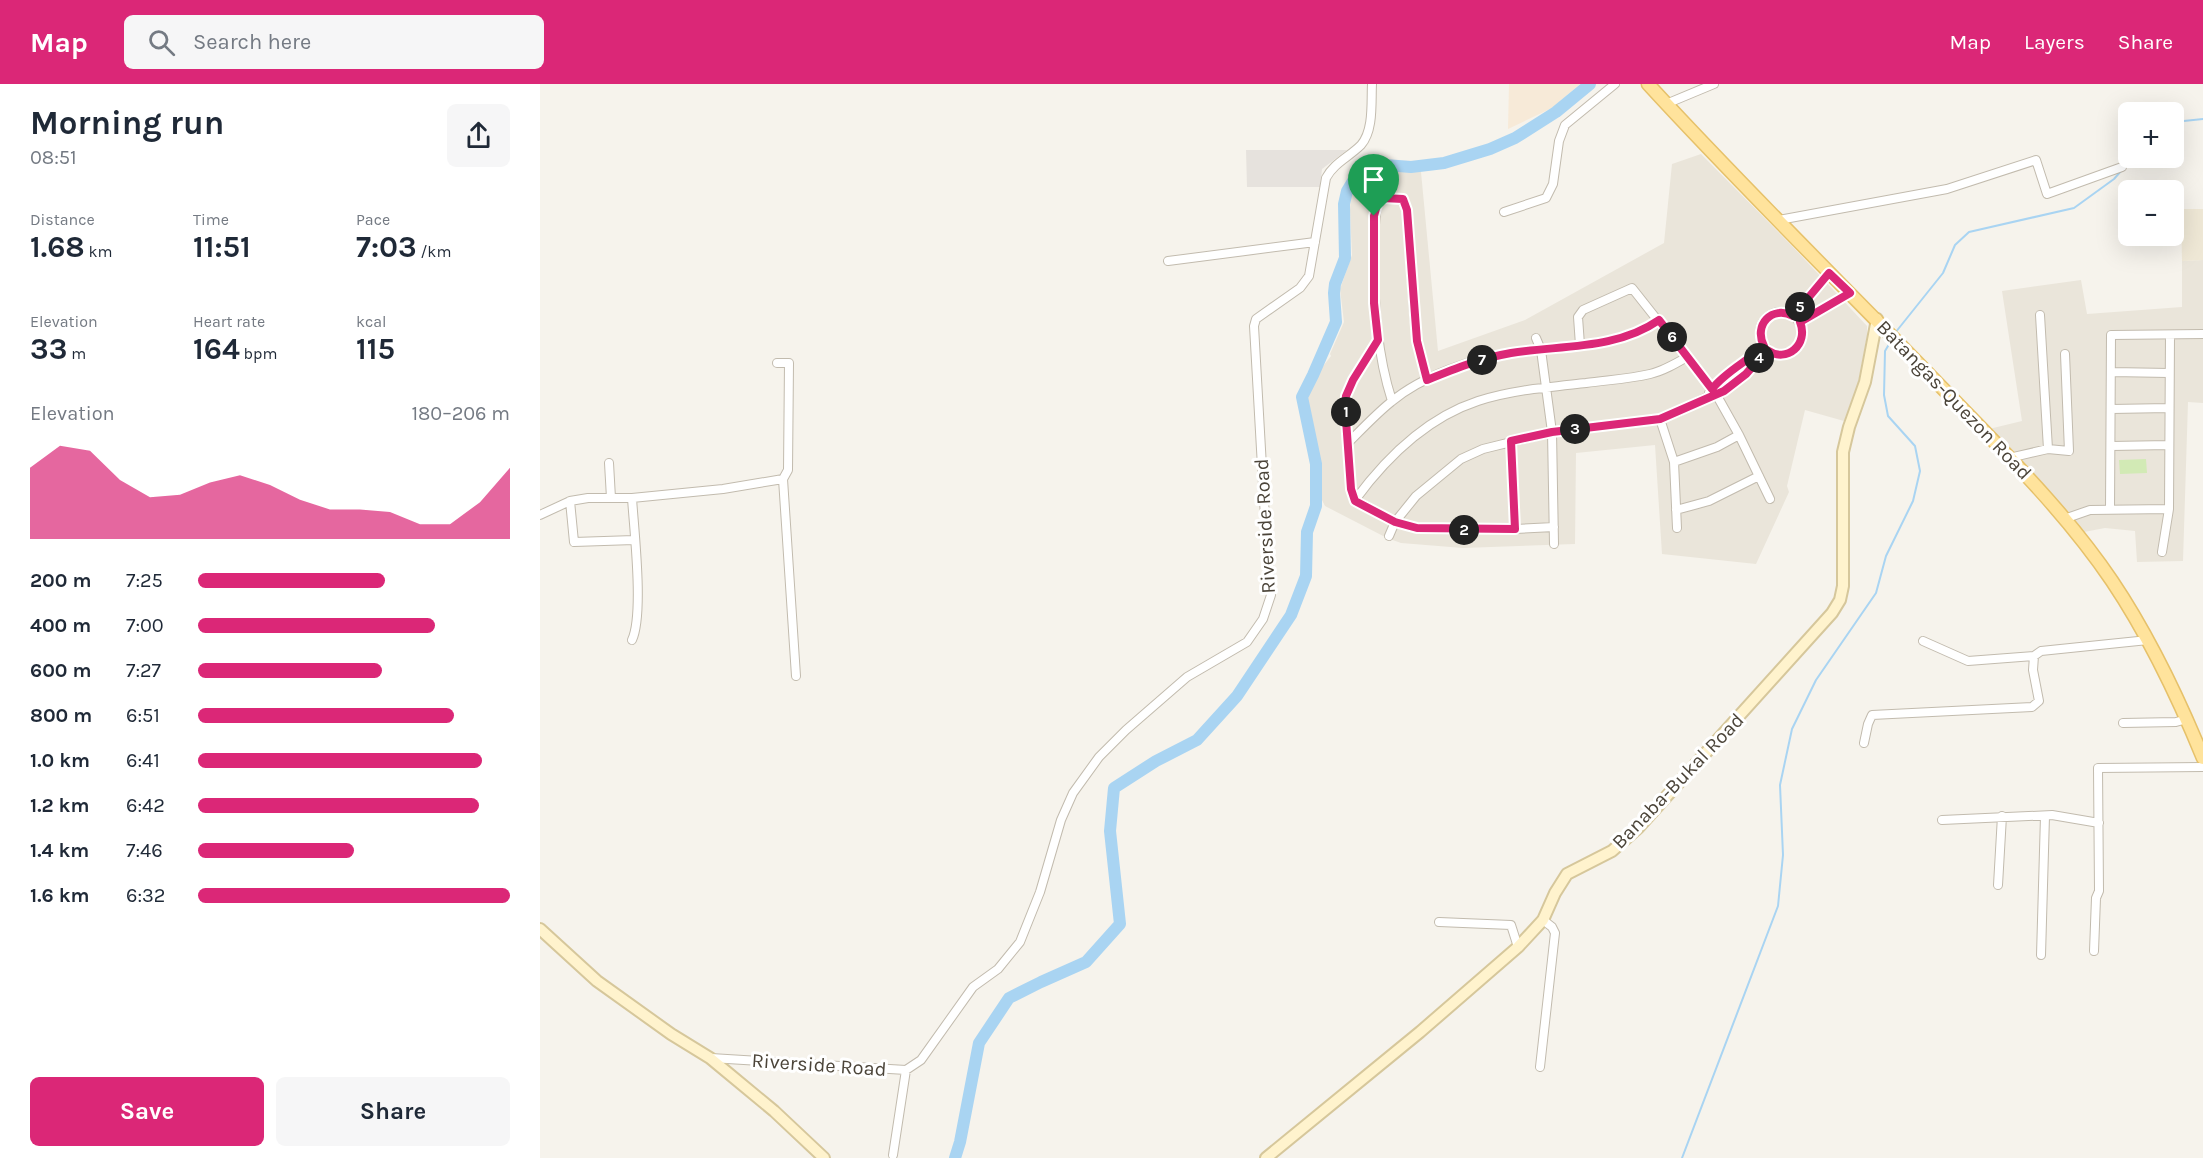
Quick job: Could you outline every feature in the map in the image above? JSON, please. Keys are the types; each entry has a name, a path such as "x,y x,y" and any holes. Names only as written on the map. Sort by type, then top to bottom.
{"main road":[{"name":"Batangas-Quezon Road","path":"1648,84 1829,273 1877,319 2064,519 2112,580 2148,640 2187,719 2203,758"}],"street":[{"name":"Riverside Road","path":"710,1058 906,1070 921,1060 973,987 998,969 1020,942 1040,892 1061,820 1073,794 1099,757 1126,730 1187,677 1247,642 1263,619 1271,595 1254,326 1256,319 1300,288 1309,276 1326,178 1332,168 1362,143 1368,132 1372,84"},
{"path":"1504,212 1546,198 1553,184 1559,141 1565,125 1615,84"},
{"path":"1666,104 1714,84"},
{"path":"1779,220 1947,189 2036,160 2047,194 2119,168"},
{"path":"1392,401 1378,340 1374,303 1374,216 1378,201 1383,198 1403,199 1407,210 1417,341 1427,380"},
{"path":"1168,261 1315,242"},
{"path":"1793,316 1829,273"},
{"path":"1580,345 1578,317 1583,310 1632,288 1714,391 1739,435 1770,499"},
{"path":"1800,322 1850,293"},
{"path":"1780,312 1793,316 1800,322 1801,340 1794,350 1777,355 1765,348 1760,329 1767,317 1780,312"},
{"path":"2040,315 2048,449"},
{"name":"Banaba-Bukal Road","path":"1266,1158 1420,1032 1518,947 1544,920 1555,893 1567,874 1612,851 1638,828 1832,613 1843,586 1843,453 1849,427 1865,382 1877,319"},
{"path":"1348,443 1392,401 1427,380 1470,362 1512,353 1580,345 1629,336 1659,320"},
{"path":"2110,509 2111,335 2203,334"},
{"path":"2162,552 2169,509 2170,335"},
{"path":"1536,338 1541,350 1552,432 1554,544"},
{"path":"1378,340 1353,380 1346,396 1351,489 1355,501 1395,522 1417,528 1554,527"},
{"path":"1733,377 1741,362 1765,348"},
{"path":"1389,536 1395,522 1416,496 1461,459 1483,448 1552,432 1660,419 1707,396 1733,377 1746,374 1765,348"},
{"path":"2009,458 2048,449 2069,451 2066,354"},
{"path":"1355,501 1396,451 1450,414 1477,401 1547,388 1650,374 1687,357"},
{"path":"777,363 789,363 788,470 783,479 796,676"},
{"path":"2112,372 2169,373"},
{"path":"2111,409 2169,408"},
{"path":"1660,419 1674,462 1677,528"},
{"path":"1674,462 1717,447 1739,435"},
{"path":"1511,441 1515,529"},
{"path":"2111,446 2169,446"},
{"path":"609,463 611,498"},
{"path":"1676,510 1709,501 1759,476"},
{"path":"540,515 570,501 632,498 723,489 783,479"},
{"path":"632,498 637,600 636,631 632,640"},
{"path":"570,501 574,542 634,540"},
{"path":"2064,519 2090,510 2169,509"},
{"path":"1923,641 1968,661 2034,656 2041,651 2148,640"},
{"path":"1864,742 1872,715 2032,708 2039,701 2033,670 2034,656"},
{"path":"2123,723 2176,722 2187,719"},
{"path":"2094,951 2096,898 2099,891 2098,768 2203,767"},
{"path":"1942,820 2052,815 2098,823"},
{"path":"1998,885 2002,816"},
{"path":"2041,955 2045,816"},
{"path":"1540,1067 1555,933 1544,920"},
{"path":"1439,922 1511,925 1518,947"},
{"path":"540,929 597,981 671,1034 710,1058 774,1111 824,1158"},
{"path":"893,1155 906,1070"}],"shaded area":[{"path":"1509,84 1580,84 1552,108 1508,129"},
{"path":"1246,150 1347,150 1322,169 1320,187 1247,187"},
{"path":"1701,154 1867,326 1858,383 1844,421 1805,410 1787,486 1789,492 1756,564 1662,554 1655,445 1576,453 1575,544 1463,548 1401,543 1325,506 1322,500 1320,468 1308,412 1308,398 1317,374 1331,356 1344,322 1340,289 1352,255 1351,194 1361,177 1386,170 1421,172 1438,351 1525,320 1664,243 1672,164"},
{"path":"2184,209 2203,209 2203,260 2182,261"},
{"path":"2203,260 2203,403 2188,402 2183,561 2137,562 2135,531 2105,528 2084,532 1989,429 2022,421 2002,291 2081,280 2087,314 2182,307 2182,261"}],"green space":[{"path":"2146,459 2147,473 2120,474 2119,460"}],"waterway":[{"path":"955,1158 979,1043 1009,998 1086,962 1120,924 1110,831 1114,788 1156,761 1197,740 1237,696 1291,615 1306,576 1307,532 1316,506 1316,464 1302,397 1336,322 1334,293 1345,258 1344,204 1347,191 1359,171 1372,164 1411,167 1444,163 1490,149 1515,138 1556,112 1590,84"},
{"path":"2184,121 2203,119"},
{"path":"1895,333 1943,273 1955,245 1969,232 2074,208 2114,179 2121,171"},
{"path":"1682,1158 1778,906 1783,855 1780,785 1792,729 1816,680 1876,593 1886,556 1913,501 1920,471 1915,446 1888,416 1884,395 1885,351 1891,341"}],"route":[{"path":"1383,198 1403,199 1407,210 1417,341 1427,380 1470,362 1512,353 1629,336 1659,320 1712,389 1731,374 1741,362 1751,358 1764,346 1760,329 1767,317 1780,312 1793,316 1829,273 1850,293 1800,322 1801,340 1789,354 1777,355 1767,350 1746,374 1724,391 1707,396 1680,411 1660,419 1552,432 1511,441 1515,529 1417,528 1395,522 1355,501 1351,489 1346,396 1353,380 1378,340 1374,303 1374,216 1378,201 1383,198"}]}
